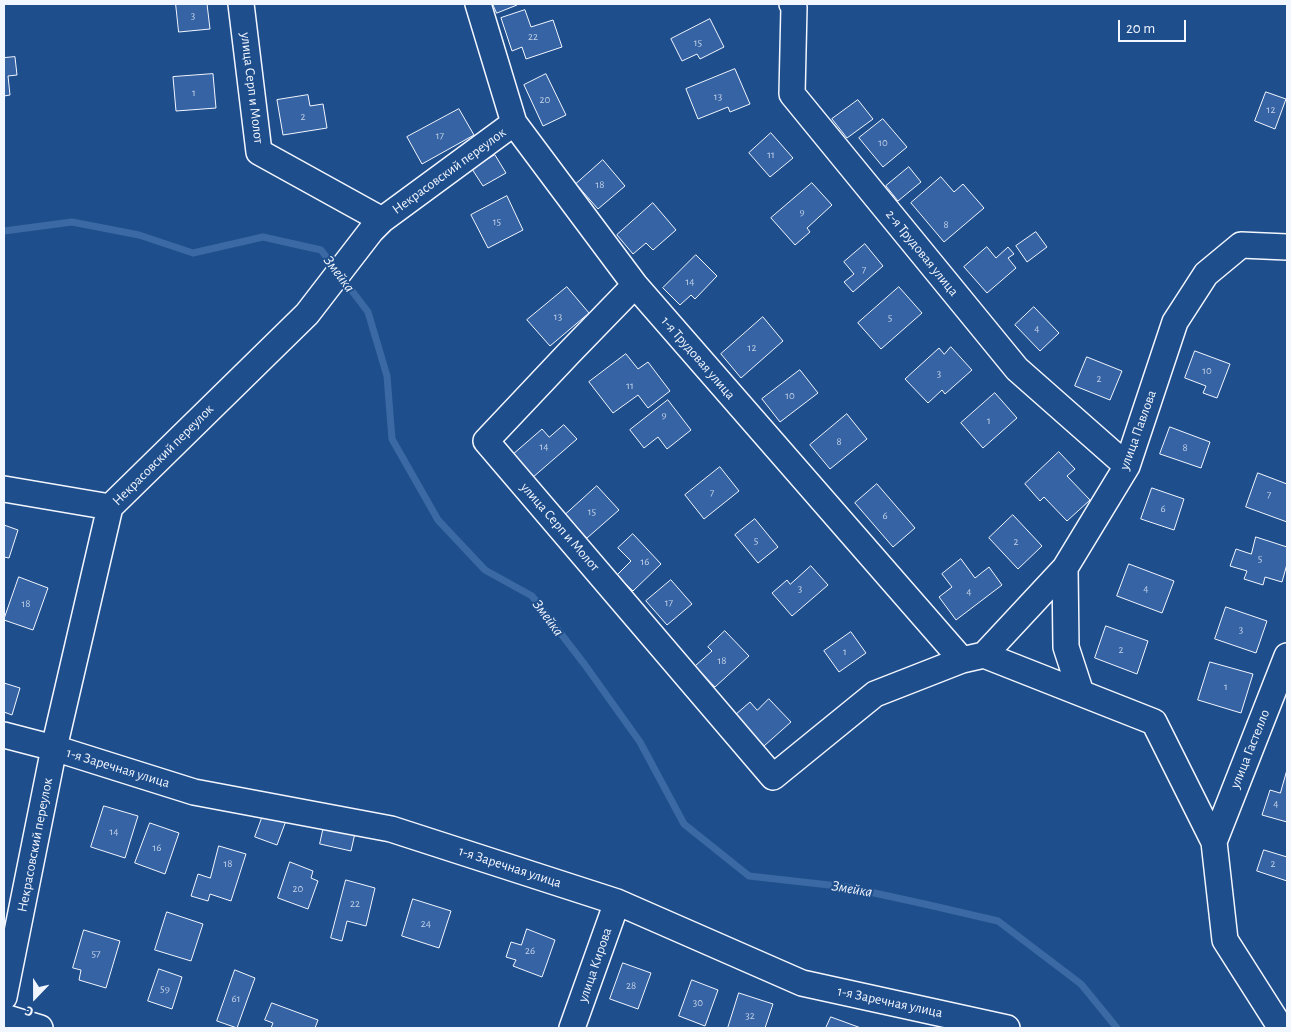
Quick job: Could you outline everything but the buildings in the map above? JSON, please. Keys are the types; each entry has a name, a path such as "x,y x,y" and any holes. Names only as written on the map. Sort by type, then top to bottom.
{"street":[{"name":"улица Серп и Молот","path":"241,4 260,152 376,225"},
{"name":"1-я Трудовая улица","path":"478,4 514,123 635,285 973,658"},
{"name":"2-я Трудовая улица","path":"792,4 794,8 792,94 1017,369 1127,466"},
{"name":"Некрасовский переулок","path":"4,997 54,748 110,507 307,314 376,225 514,123"},
{"name":"улица Павлова","path":"973,658 1065,568 1127,466 1175,322 1206,274 1241,245 1287,247"},
{"name":"улица Серп и Молот","path":"635,285 486,441 773,776 875,694 973,658"},
{"path":"4,489 110,507"},
{"path":"1065,568 1066,647 1081,693"},
{"name":"улица Гастелло","path":"1214,842 1287,656"},
{"path":"973,658 1081,693 1154,722 1214,842 1224,940 1281,1028"},
{"name":"1-я Заречная улица","path":"4,735 54,748 194,792 391,829 617,902 802,983 1007,1028"},
{"name":"улица Кирова","path":"572,1028 617,902"},
{"path":"4,1016 40,1028"}],"waterway":[{"name":"Змейка","path":"4,231 72,222 139,235 193,253 263,237 321,250 368,312 387,376 392,439 438,520 485,570 532,596 585,665 640,742 684,824 749,876 847,887 998,921 1081,984 1117,1028"}]}
